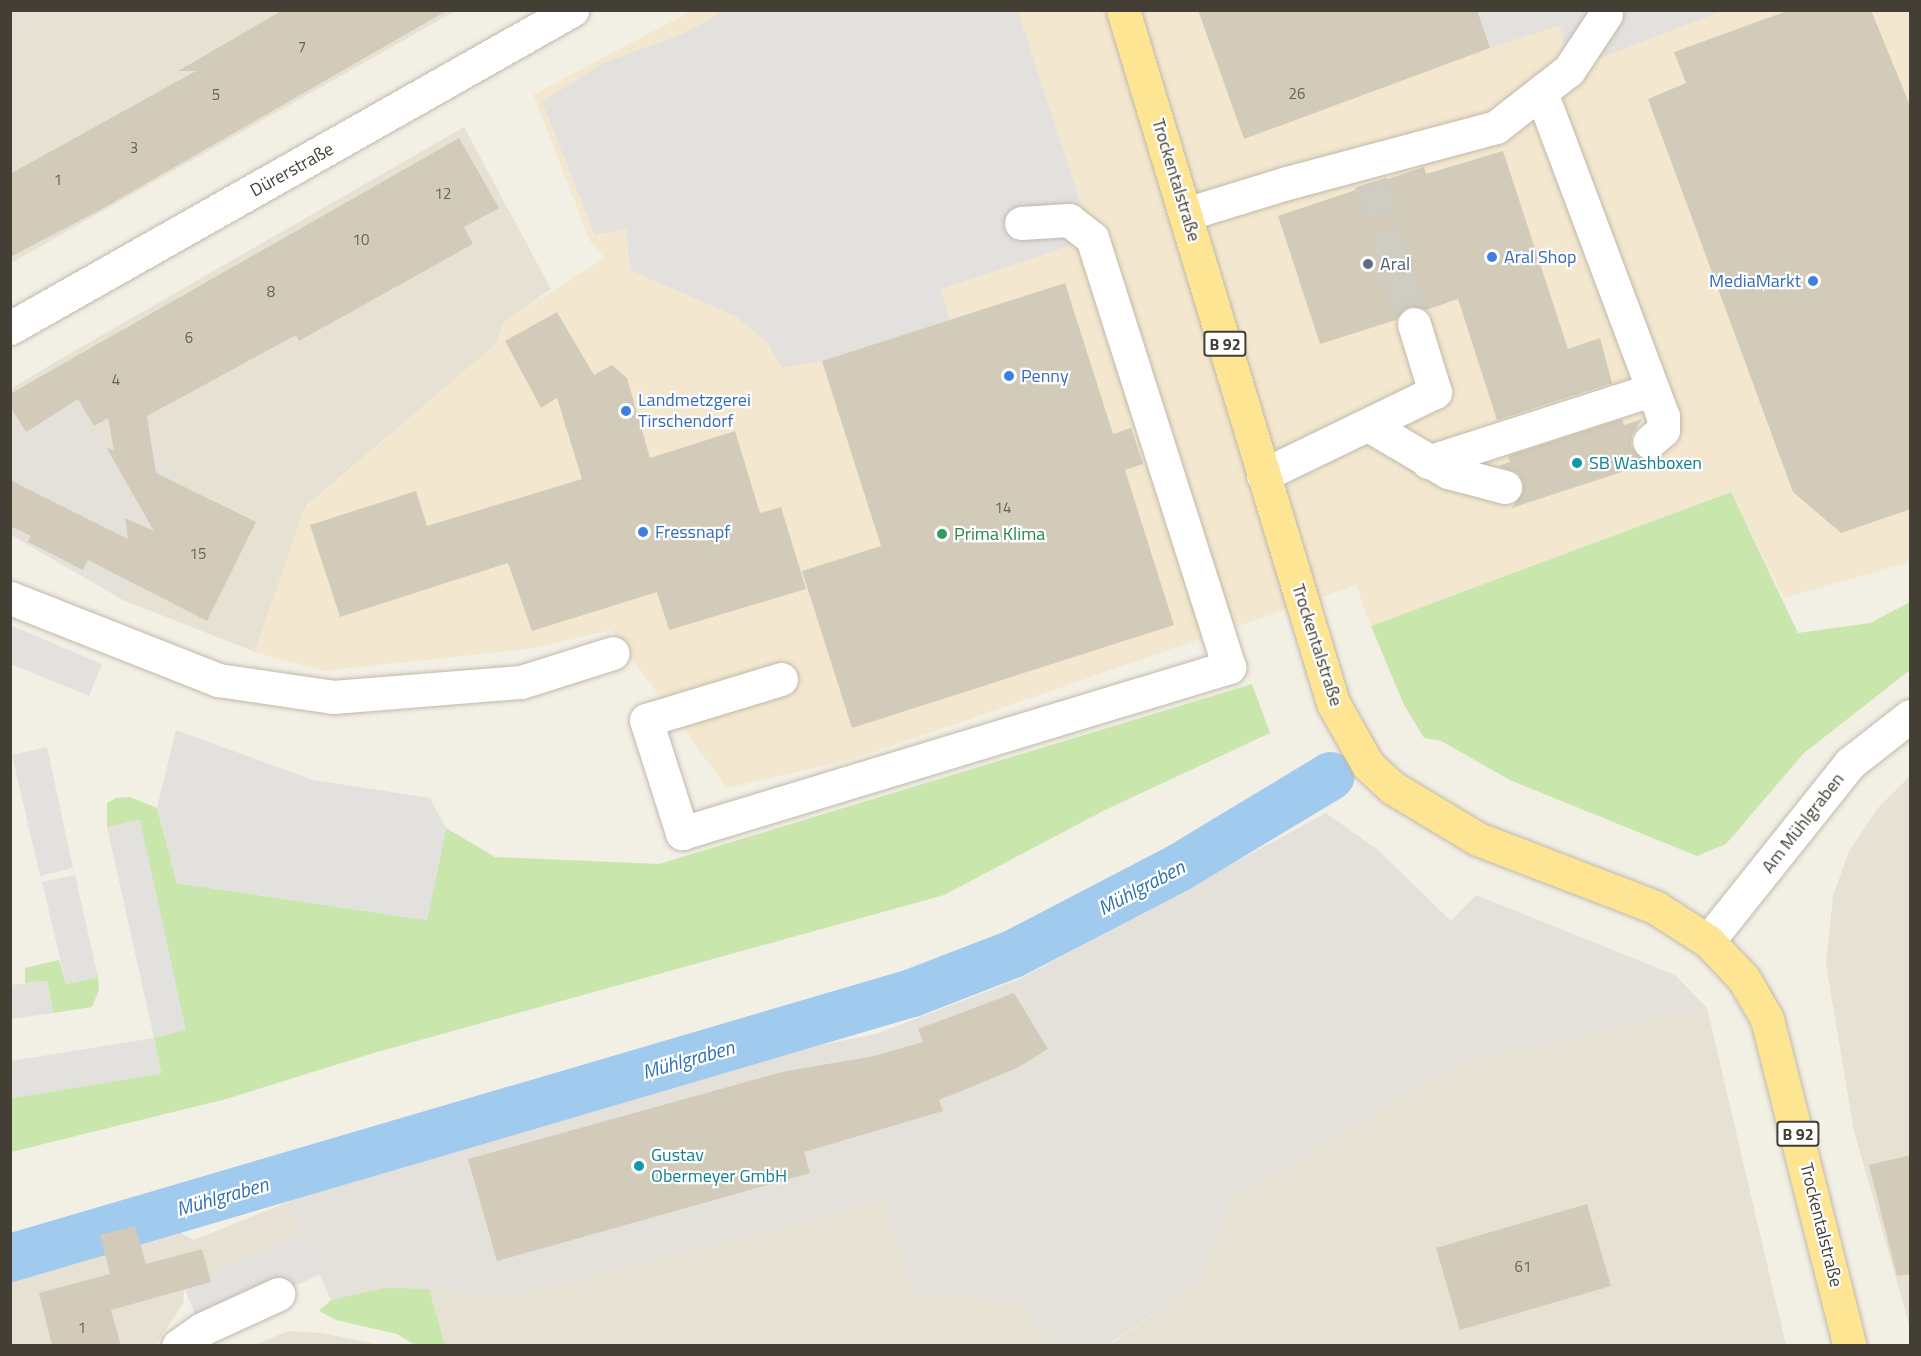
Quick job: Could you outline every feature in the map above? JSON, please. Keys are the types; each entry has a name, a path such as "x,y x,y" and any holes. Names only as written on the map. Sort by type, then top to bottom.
{"main road":[{"name":"Trockentalstraße","path":"1123,10 1333,703 1368,765 1392,788 1478,839 1655,907 1708,941 1744,979 1767,1019 1850,1346"}],"street":[{"name":"Dürerstraße","path":"10,328 572,10"},
{"path":"1186,214 1369,173 1496,127 1541,92 1579,57 1606,14"},
{"path":"1541,92 1663,416 1663,430 1649,442"},
{"path":"780,679 646,720 682,833 1228,667 1092,238 1069,219 1021,223"},
{"path":"1263,475 1370,426 1435,392 1414,324"},
{"path":"1428,462 1652,390"},
{"path":"1370,426 1448,472 1505,488"},
{"path":"10,598 218,680 333,697 521,682 613,653"},
{"name":"Am Mühlgraben","path":"1708,941 1850,763 1911,716"},
{"path":"178,1346 202,1329 278,1294"}],"shaded area":[{"path":"11,11 455,11 11,263"},
{"path":"691,11 1910,11 1910,562 1784,598 1730,492 1371,626 1356,585 854,759 727,788 611,630 535,648 324,671 255,652 305,508 495,345 503,322 605,258 591,243 533,95"},
{"path":"724,11 1018,11 1092,238 941,289 950,320 822,361 782,368 767,342 735,316 630,270 626,229 595,235 542,102 603,63 685,33"},
{"path":"1477,11 1722,11 1569,70 1560,25 1490,48"},
{"path":"464,127 551,289 504,322 495,345 305,507 255,652 123,600 172,504 115,458 57,361"},
{"path":"57,361 115,458 145,447 176,471 172,504 123,600 11,535 11,389"},
{"path":"10,625 102,664 89,696 11,664"},
{"path":"176,730 313,780 430,798 446,828 427,920 177,883 157,808"},
{"path":"47,747 73,868 40,876 12,755"},
{"path":"1910,776 1910,1328 1854,1131 1826,965 1833,896 1849,851 1878,808"},
{"path":"1326,813 1378,850 1451,921 1476,895 1675,975 1707,1008 1456,1064 1231,1201 1200,1282 1108,1345 1051,1345 1018,1303 913,1292 882,1201 520,1296 383,1288 331,1300 288,1202 471,1130 770,1055 876,1034 1022,978"},
{"path":"140,820 186,1030 154,1038 107,827"},
{"path":"75,875 98,977 66,984 42,882"},
{"path":"47,981 53,1013 11,1019 11,985"},
{"path":"1707,1008 1786,1345 1108,1346 1200,1282 1231,1201 1456,1064"},
{"path":"154,1038 161,1074 11,1098 11,1061"},
{"path":"882,1201 913,1292 1018,1303 1051,1345 445,1345 429,1289 520,1296"},
{"path":"288,1202 302,1234 184,1288 183,1303 156,1345 11,1346 11,1281 82,1262 95,1226 145,1214 194,1240"},
{"path":"302,1234 321,1274 202,1329 184,1288"},
{"path":"288,1331 322,1333 380,1345 255,1345"}],"green space":[{"path":"1731,492 1798,633 1870,623 1910,602 1910,670 1804,753 1726,844 1697,856 1510,780 1441,741 1424,738 1403,703 1371,626"},
{"path":"1252,684 1270,733 1105,810 944,895 377,1052 226,1099 11,1152 11,1098 161,1073 154,1038 140,820 107,827 107,803 116,798 130,797 157,808 177,883 427,920 446,828 495,857 659,864"},
{"path":"59,960 66,984 98,977 99,990 92,1007 53,1013 47,981 25,983 25,968"},
{"path":"383,1288 429,1289 445,1345 415,1345 397,1334 336,1320 319,1311 331,1300"}],"building":[{"path":"283,10 448,10 100,210 10,257 10,174 196,71 178,71"},
{"path":"1198,10 1477,10 1490,48 1244,139"},
{"name":"MediaMarkt","path":"1790,10 1871,10 1911,108 1911,509 1841,533 1793,492 1648,99 1686,83 1674,52"},
{"path":"459,138 499,208 464,227 473,244 299,341 296,335 147,416 156,473 256,522 207,621 88,560 83,570 28,542 31,536 10,526 10,480 128,539 125,518 154,531 106,447 114,451 108,418 94,426 78,399 26,432 10,406 10,394"},
{"path":"1503,151 1568,349 1600,338 1612,383 1497,420 1458,299 1426,310 1408,306 1396,320 1320,344 1278,216 1424,167 1426,174"},
{"path":"1065,283 1113,434 1131,428 1143,464 1125,470 1174,625 852,728 802,571 881,546 822,361"},
{"path":"557,312 594,375 612,365 627,378 650,458 735,431 760,513 781,507 806,589 669,630 657,592 532,631 508,563 340,617 310,525 416,491 427,526 582,479 557,398 541,408 505,341"},
{"name":"SB Washboxen","path":"1622,419 1624,425 1642,419 1632,435 1631,446 1642,459 1655,461 1512,508 1523,492 1523,483 1518,473 1498,466 1510,462 1508,456"},
{"name":"Gustav Obermeyer GmbH","path":"1014,993 1048,1049 1015,1069 939,1100 943,1111 804,1152 810,1173 497,1261 468,1159 782,1072 874,1056 923,1042 918,1029"},
{"path":"1911,1155 1911,1274 1897,1276 1869,1165"},
{"path":"1587,1204 1611,1286 1460,1330 1436,1248"},
{"path":"135,1226 146,1264 202,1249 211,1282 111,1310 121,1346 52,1346 39,1293 110,1274 100,1235"}],"waterway":[{"name":"Mühlgraben","path":"10,1258 912,993 1013,954 1180,867 1331,776"}],"tunnel":[{"path":"1371,182 1414,324"}],"place":[{"name":"Aral Shop","path":"1492,257"},
{"name":"Aral","path":"1368,264"},
{"name":"MediaMarkt","path":"1813,281"},
{"name":"Penny","path":"1009,376"},
{"name":"Landmetzgerei Tirschendorf","path":"626,411"},
{"name":"SB Washboxen","path":"1577,463"},
{"name":"Fressnapf","path":"643,532"},
{"name":"Prima Klima","path":"942,534"},
{"name":"Gustav Obermeyer GmbH","path":"639,1166"}]}
